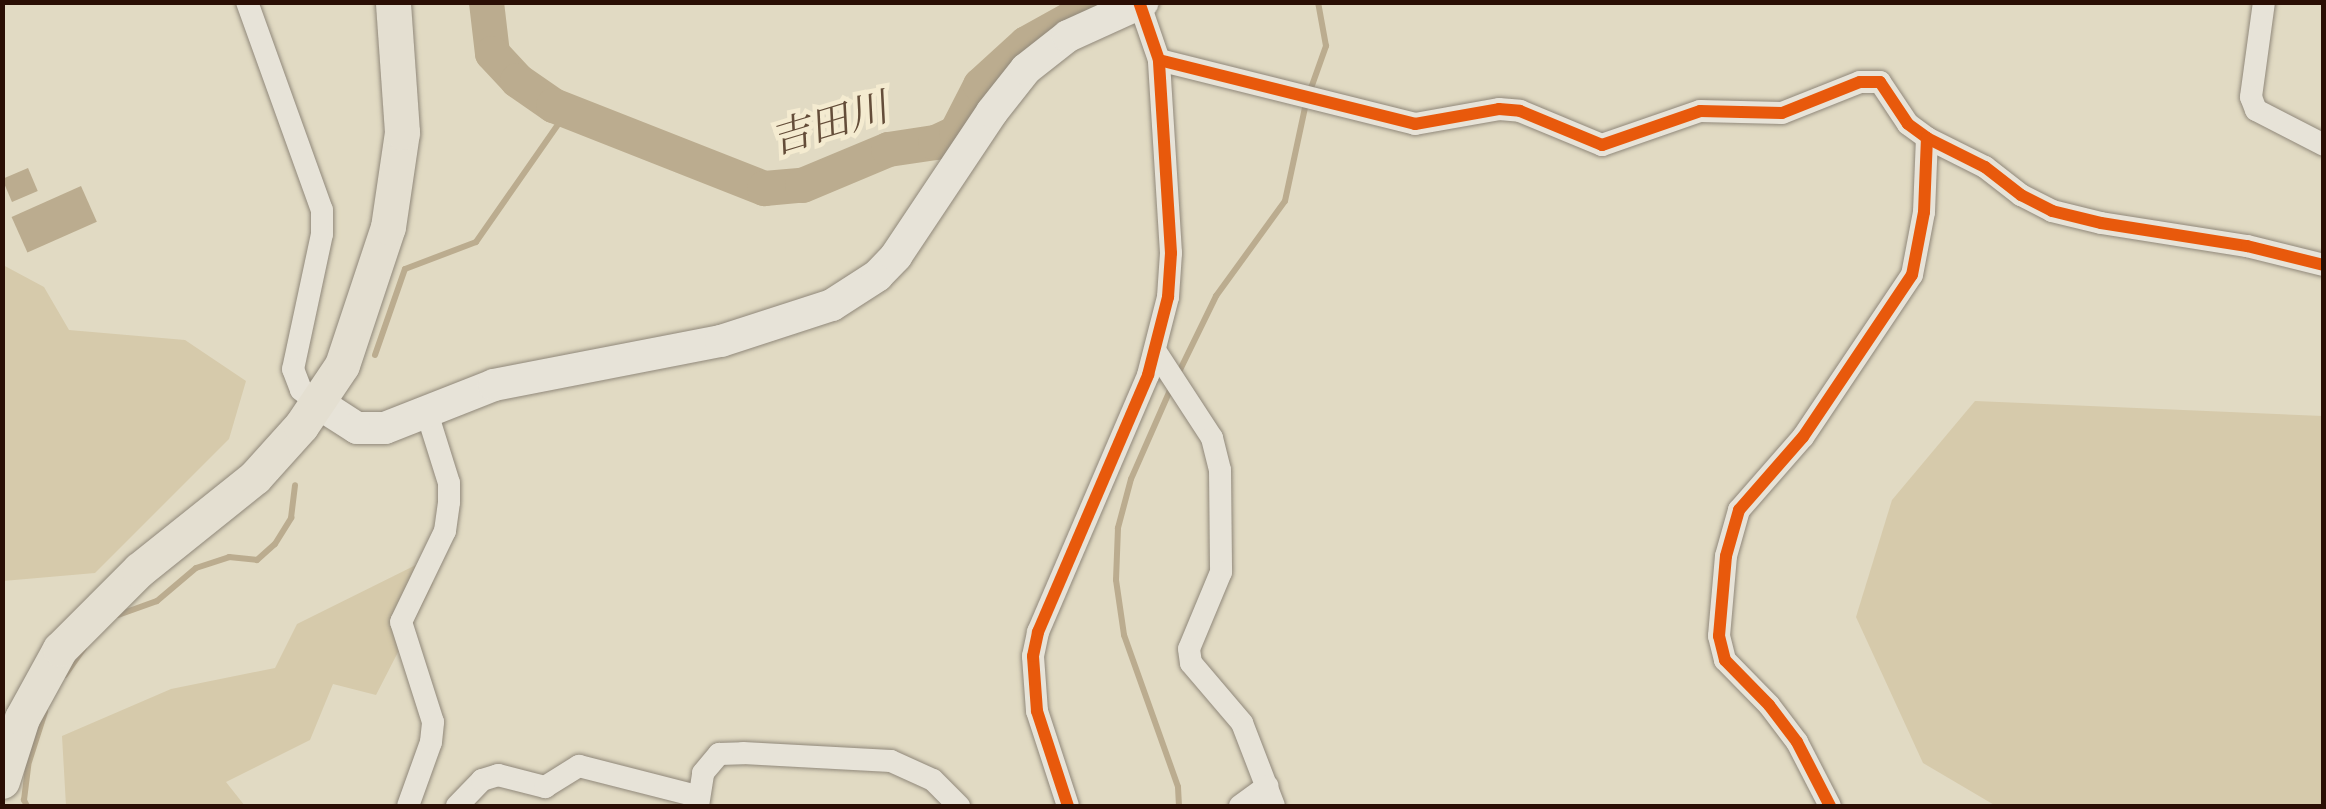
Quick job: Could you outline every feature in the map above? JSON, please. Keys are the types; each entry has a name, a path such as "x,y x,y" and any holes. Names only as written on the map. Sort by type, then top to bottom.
{"main road":[{"path":"2,781 22,718 60,650 139,570 254,477 318,403 342,365 388,227 402,132 394,2"},
{"path":"318,403 370,430 427,413 494,384 721,341 832,305 877,276 918,228 992,112 1026,69 1068,36 1141,3"}],"street":[{"path":"247,2 322,210 322,234 293,369 301,390 318,403"},
{"path":"2264,2 2251,96 2256,110 2324,145"},
{"path":"1068,806 1036,711 1033,656 1038,632 1162,358 1171,252 1159,60 1141,3"},
{"path":"1159,60 1415,124 1499,109 1520,111 1602,145 1700,111 1782,113 1860,82 1880,82 1908,124 1985,167 2021,195 2052,210 2101,224 2247,246 2324,264"},
{"path":"1830,806 1797,742 1769,705 1724,660 1719,636 1726,556 1738,510 1802,438 1912,275 1924,212 1927,138"},
{"path":"1162,358 1212,438 1223,516 1220,572 1189,648 1191,663 1242,723 1271,796 1240,806"},
{"path":"408,806 431,742 432,722 401,622 445,530 449,502 449,483 427,413"},
{"path":"457,806 482,780 498,775 545,787 579,766 697,801 703,773 719,754 743,752 892,761 932,780 959,806"}],"shaded area":[{"path":"28,168 38,191 12,202 2,179"},
{"path":"81,186 97,222 27,253 12,217"},
{"path":"3,265 44,287 69,330 185,340 246,381 229,439 95,573 3,581"},
{"path":"1975,401 2323,416 2323,806 1996,806 1923,763 1856,617 1892,500"},
{"path":"432,557 433,584 376,695 333,684 310,740 226,782 245,806 66,806 62,736 171,689 275,668 297,624"}],"waterway":[{"name":"吉田川","path":"486,2 492,53 517,80 553,105 764,188 802,185 888,149 935,142 956,132 980,85 1026,43 1100,2"},
{"path":"1310,91 1326,46 1318,2"},
{"path":"1179,372 1216,296 1285,201 1306,103"},
{"path":"375,355 405,269 476,242 568,110"},
{"path":"1171,388 1131,479 1118,528 1116,580 1124,635 1178,787 1179,806"},
{"path":"118,615 157,601 196,568 229,557 257,560 275,544 291,518 295,485"},
{"path":"65,675 84,648"},
{"path":"27,806 24,800 28,765 45,712"}],"cycle path":[{"path":"1068,806 1037,711 1033,656 1038,632 1148,375 1168,297 1171,253 1159,60 1139,2"},
{"path":"1159,60 1415,124 1499,109 1520,111 1602,145 1700,111 1782,113 1860,82 1880,82 1908,124 1985,167 2021,195 2052,211 2101,223 2247,246 2324,265"},
{"path":"1830,806 1797,742 1769,705 1725,660 1719,636 1726,556 1739,510 1803,437 1912,275 1924,212 1927,138"}]}
